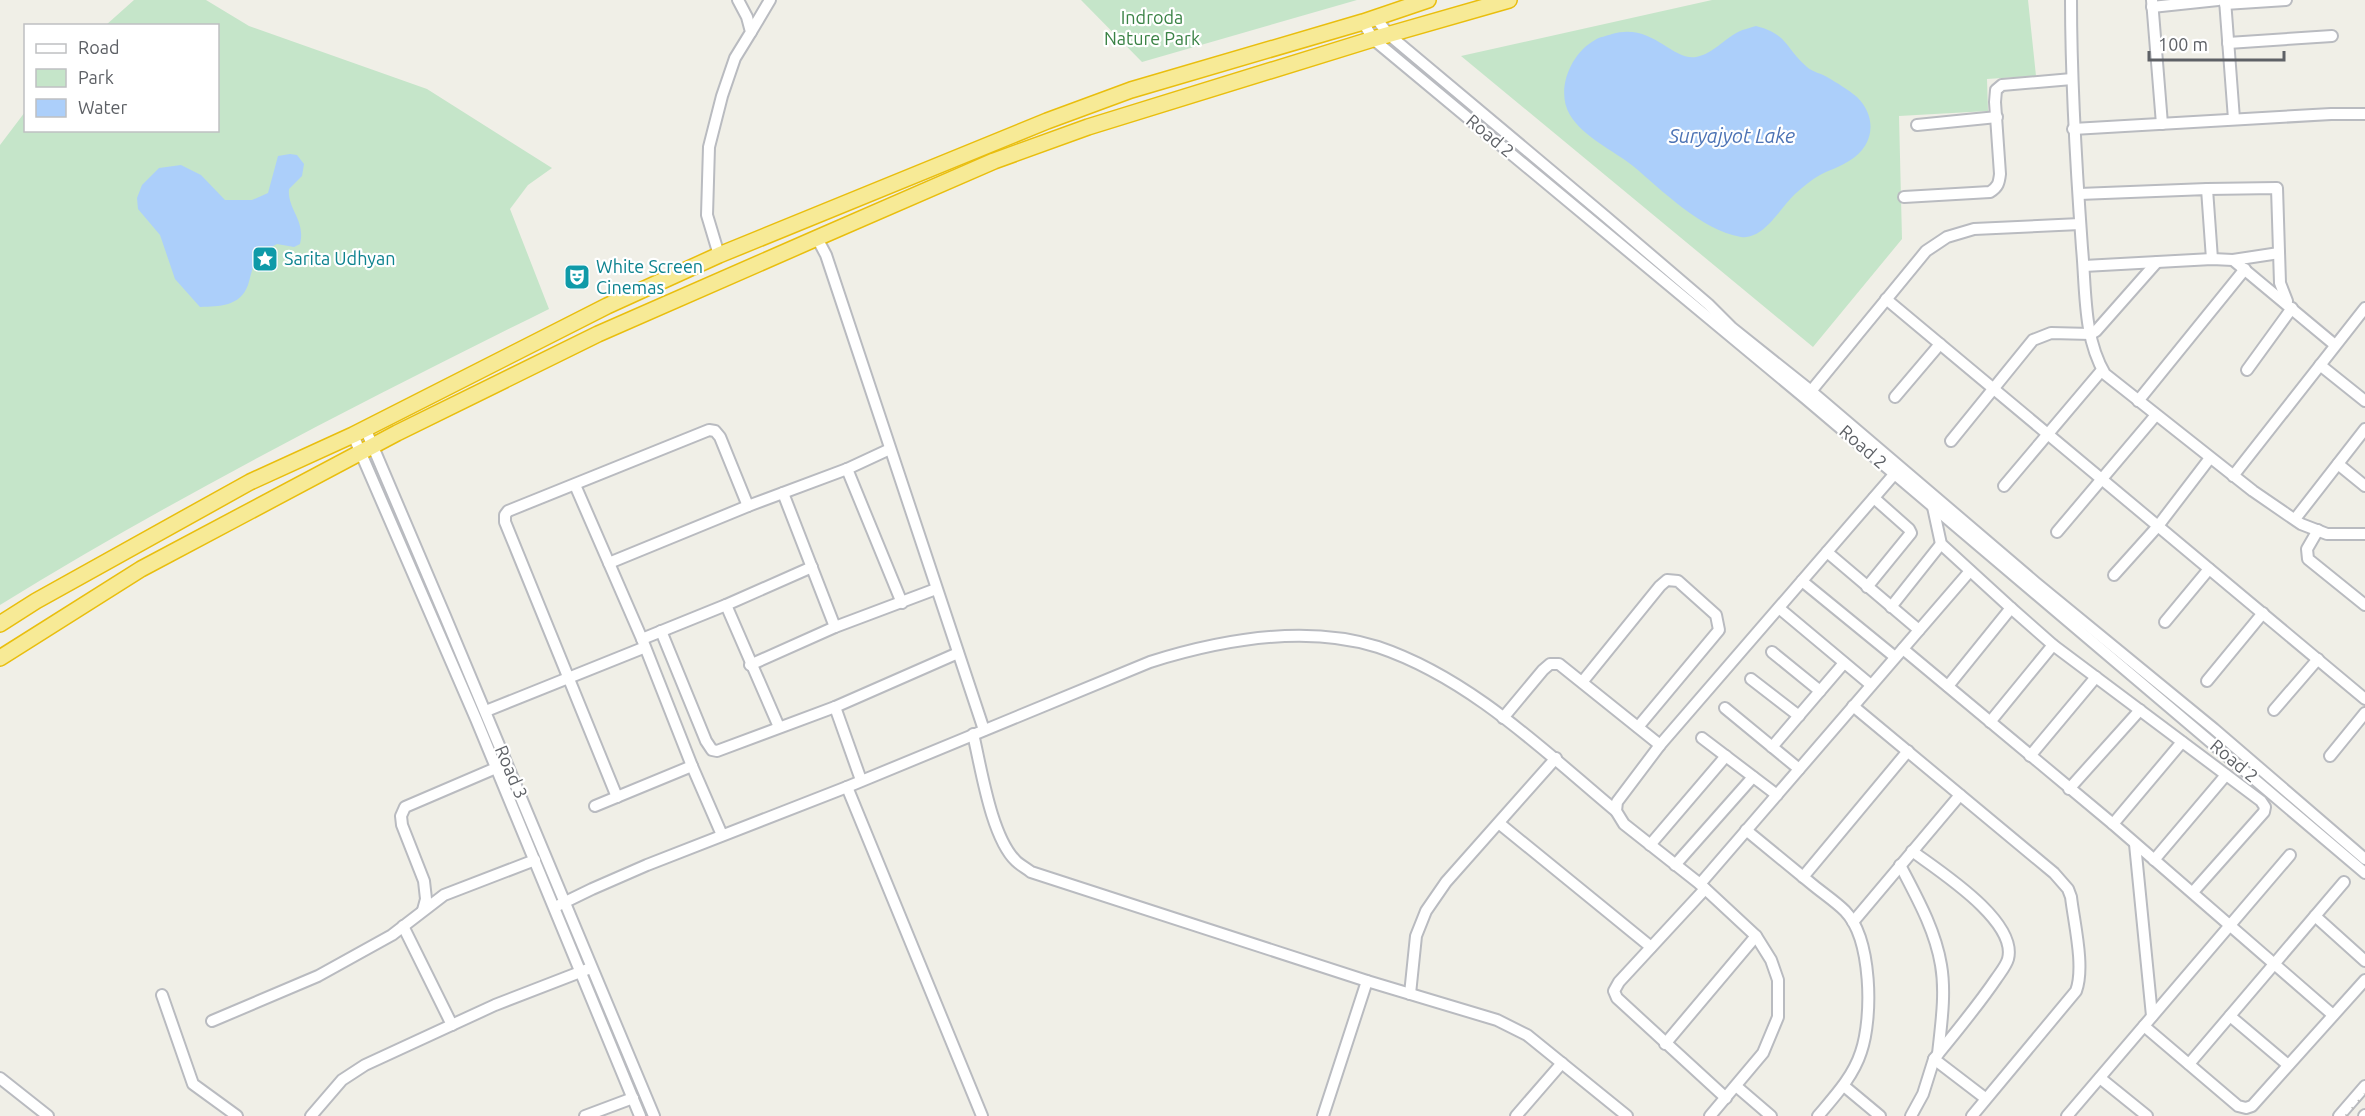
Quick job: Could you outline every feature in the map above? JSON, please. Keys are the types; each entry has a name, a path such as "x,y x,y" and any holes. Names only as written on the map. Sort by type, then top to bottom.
{"highway":[{"path":"0,624 36,601 250,483 359,432 607,306 719,255 1036,126 1131,90 1369,20 1428,0"},
{"path":"0,657 141,569 367,449 598,334 994,161 1088,127 1388,34 1509,0"},
{"path":"704,262 713,284"}],"street":[{"path":"738,0 747,17 751,32"},
{"path":"719,255 707,215 709,147 735,58 770,0"},
{"path":"2071,0 2073,129 2084,266 2096,360 2102,370 2156,415 2233,476 2295,519 2327,534 2365,534"},
{"path":"2162,124 2152,3 2286,0"},
{"path":"2223,1 2234,119"},
{"name":"Road 2","path":"1369,20 1605,216 1897,471 2214,729 2365,859"},
{"name":"Road 2","path":"1369,20 1373,39 1728,336 1808,395"},
{"path":"2228,43 2332,36"},
{"path":"1904,197 1990,192 1995,189 1999,184 2000,174 1996,90 2002,85 2072,80"},
{"path":"2073,129 2365,114"},
{"path":"1917,125 1996,117"},
{"path":"2079,194 2277,188 2281,290 2291,308"},
{"path":"2207,189 2212,259"},
{"path":"1808,395 1926,251 1947,237 1974,229 2080,224"},
{"path":"818,238 826,255 958,653 978,732 986,791 1001,837 1015,860 1031,872 1367,981 1497,1020 1527,1035 1562,1063 1614,1112 1627,1116"},
{"path":"2084,266 2212,259 2233,260 2279,253"},
{"path":"2233,260 2336,345"},
{"path":"1951,441 2033,340 2051,333 2091,334 2096,331 2157,262"},
{"path":"2138,400 2245,269"},
{"path":"1886,298 2365,699"},
{"path":"2247,370 2291,308"},
{"path":"2233,476 2365,308"},
{"path":"1895,397 1940,344"},
{"path":"2320,365 2365,401"},
{"path":"2004,486 2102,370"},
{"path":"2057,532 2156,415"},
{"path":"2295,519 2365,429"},
{"path":"617,797 504,518 508,511 710,430 715,431 720,437 748,506"},
{"name":"Road 3","path":"359,432 486,711 640,1116"},
{"name":"Road 3","path":"367,449 496,768 535,860 560,905"},
{"path":"609,563 748,506 847,469 890,449"},
{"path":"2114,575 2158,526 2210,458"},
{"path":"2338,464 2365,486"},
{"path":"847,469 902,603"},
{"path":"1616,811 1617,802 1622,793 1660,745 1897,471"},
{"name":"Road 2","path":"1897,471 1933,507 2365,873"},
{"path":"575,485 722,835"},
{"path":"783,493 835,627"},
{"path":"1867,586 1911,533 1874,498"},
{"path":"1933,507 1941,544 2011,608 2053,645 2261,801 2265,807 2264,812 2193,892"},
{"path":"2318,530 2307,549 2308,558 2365,605"},
{"path":"1891,607 1941,544"},
{"path":"1827,552 1919,630"},
{"path":"486,711 569,678 661,632 812,567"},
{"path":"2165,622 2209,569"},
{"path":"1726,1098 1665,1044 1615,995 1616,987 1703,887 1746,830 1970,571"},
{"path":"1583,681 1660,586 1667,580 1678,581 1716,615 1719,630 1638,727"},
{"path":"1802,581 1899,653 1948,686 2193,892 2333,1015"},
{"path":"750,664 835,627 936,589"},
{"path":"726,605 779,727"},
{"path":"1779,608 1871,685"},
{"path":"1948,686 2011,608"},
{"path":"2207,681 2263,613"},
{"path":"661,632 706,741 712,750 723,749 835,707 958,653"},
{"path":"560,905 592,889 722,835 847,787 1150,662 1189,650 1238,640 1284,637 1348,640 1376,647 1410,660 1441,676 1503,718 1556,759 1616,811 1624,824 1703,887 1756,936 1771,960 1778,980 1778,1017 1763,1053 1710,1116"},
{"path":"1990,722 2053,645"},
{"path":"1772,652 1820,691"},
{"path":"2274,710 2318,659"},
{"path":"1772,747 1844,663"},
{"path":"1503,718 1550,664 1559,664 1660,745"},
{"path":"2030,756 2096,677"},
{"path":"1751,679 1799,716"},
{"path":"1853,706 2054,873 2068,889 2071,897 2079,983 2071,999 1972,1116"},
{"path":"835,707 861,780"},
{"path":"1725,708 1799,769"},
{"path":"2069,789 2140,710"},
{"path":"2330,756 2365,713"},
{"path":"1702,738 1777,795"},
{"path":"2113,824 2182,742"},
{"path":"1803,877 1908,751"},
{"path":"1650,845 1726,756"},
{"path":"1410,994 1416,936 1426,911 1446,882 1556,759"},
{"path":"423,911 426,891 402,825 401,816 405,807 507,763"},
{"path":"595,806 692,766"},
{"path":"2154,860 2226,775"},
{"path":"1675,865 1753,777"},
{"path":"847,787 982,1116"},
{"path":"1853,922 1960,795"},
{"path":"1500,824 1651,947"},
{"path":"1746,830 1845,911 1853,922 1865,964 1868,1007 1867,1027 1861,1054 1844,1086 1818,1116"},
{"path":"2135,844 2152,1016"},
{"path":"1912,851 1989,913 2008,938 2008,961 1985,996 1936,1056"},
{"path":"2067,1116 2290,855"},
{"path":"212,1021 318,976 382,941 444,896 535,860"},
{"path":"1900,865 1931,928 1941,965 1943,1002 1936,1056 1923,1094 1911,1116"},
{"path":"2189,1064 2344,882"},
{"path":"2315,916 2365,961"},
{"path":"403,926 452,1025"},
{"path":"1665,1044 1756,936"},
{"path":"311,1116 332,1089 365,1065 495,1005 586,969"},
{"name":"Road 3","path":"586,969 654,1116"},
{"path":"2144,1026 2238,1106 2246,1108 2252,1106 2365,980"},
{"path":"1323,1116 1367,981"},
{"path":"162,995 193,1084 237,1116"},
{"path":"2230,1016 2288,1065"},
{"path":"1936,1056 1985,1098"},
{"path":"1515,1116 1562,1063"},
{"path":"0,1078 48,1116"},
{"path":"2100,1078 2147,1116"},
{"path":"1736,1086 1771,1116"},
{"path":"1844,1086 1872,1114"},
{"path":"2339,1116 2365,1086"},
{"path":"585,1116 633,1098"}],"green space":[{"name":"Sarita Udhyan","path":"134,0 206,0 249,26 427,89 552,168 528,185 510,209 549,309 202,488 0,605 0,145 24,113 24,132 219,132 219,24 107,24"},
{"name":"Indroda Nature Park","path":"1081,0 1357,0 1142,62"},
{"path":"1712,0 2028,0 2036,76 1987,79 1988,111 1899,116 1902,239 1813,347 1461,56"}],"water":[{"name":"Suryajyot Lake","path":"1756,26 1780,37 1809,69 1827,77 1857,97 1868,114 1870,131 1864,148 1857,155 1807,184 1757,234 1741,237 1726,233 1697,218 1633,166 1590,137 1570,115 1564,95 1568,73 1573,63 1586,46 1599,38 1626,32 1639,33 1687,57 1696,57 1708,53 1738,32"},
{"path":"297,155 304,164 302,176 289,189 291,203 301,228 300,244 294,247 277,244 262,253 254,264 248,285 240,298 228,304 200,307 175,279 160,235 138,209 137,198 142,185 159,168 181,165 201,175 225,200 252,200 268,193 278,156"}],"railway":[{"path":"2346,1116 2365,1094"}],"place":[{"name":"Sarita Udhyan","path":"265,259"},
{"name":"White Screen Cinemas","path":"577,277"}]}
